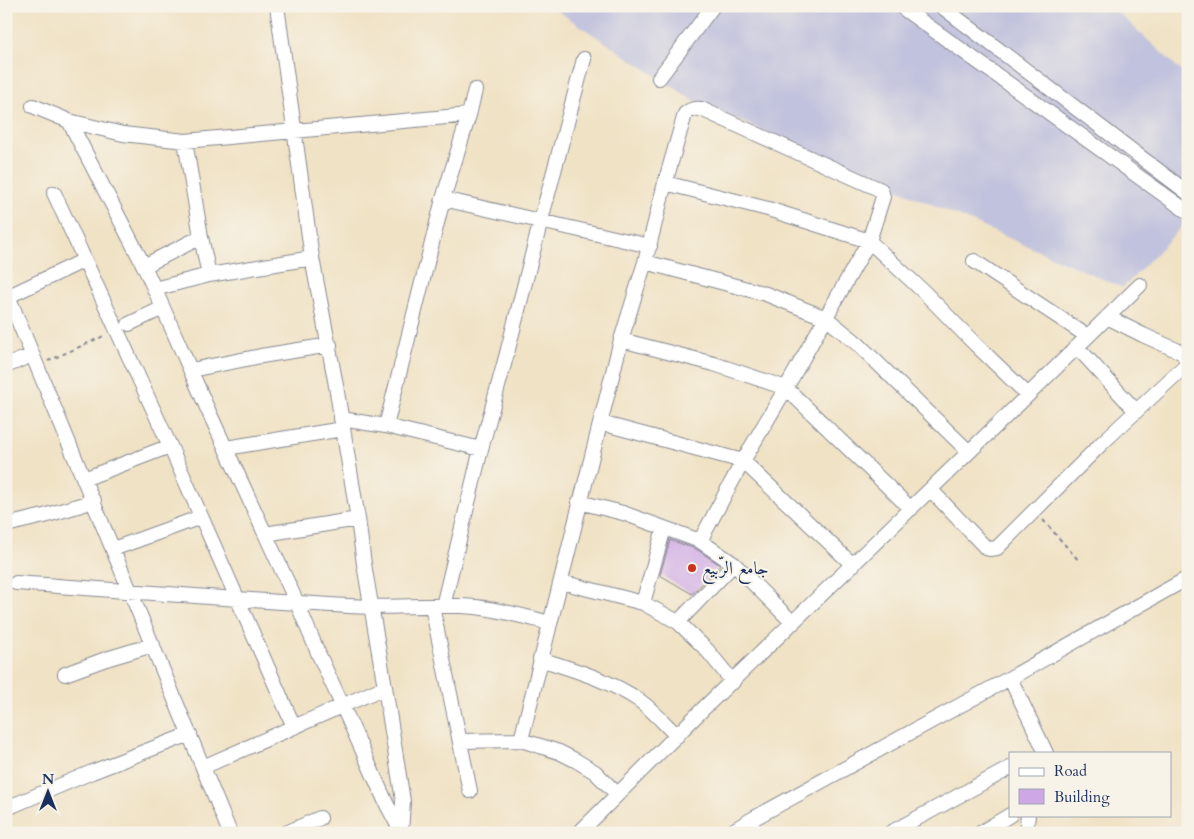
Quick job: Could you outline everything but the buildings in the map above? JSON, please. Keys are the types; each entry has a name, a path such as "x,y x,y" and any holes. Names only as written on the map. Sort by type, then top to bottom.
{"street":[{"path":"277,6 312,258 330,345 364,564 386,687 403,801 401,832"},
{"path":"659,78 713,6"},
{"path":"900,6 1188,212"},
{"path":"941,6 1188,193"},
{"path":"470,790 438,606 584,59"},
{"path":"386,426 443,198 475,90"},
{"path":"33,106 70,121 123,134 185,142 469,115"},
{"path":"520,740 621,340 650,246 665,183 685,114 694,108 881,190 883,197 869,241 700,540"},
{"path":"70,121 144,266 297,603 318,655 401,832"},
{"path":"185,142 209,275"},
{"path":"665,183 768,209 869,241 924,292 1028,395"},
{"path":"54,193 85,260 123,327 170,446 294,727"},
{"path":"443,198 650,246"},
{"path":"144,266 201,238"},
{"path":"154,289 209,275 312,258"},
{"path":"85,260 7,293 230,833"},
{"path":"974,261 1088,336"},
{"path":"645,262 766,294 826,318 865,350 969,452"},
{"path":"579,833 1140,284"},
{"path":"123,327 163,308"},
{"path":"930,490 986,548 990,549 998,546 1136,411 1188,364 1184,353 1107,317"},
{"path":"621,340 714,364 786,388 911,509"},
{"path":"191,370 330,345"},
{"path":"1077,347 1136,411"},
{"path":"6,366 35,360"},
{"path":"226,448 342,424 386,426 481,449"},
{"path":"601,424 743,462 852,565"},
{"path":"84,479 170,446"},
{"path":"6,525 94,501"},
{"path":"580,502 623,513 700,540 734,564 793,623"},
{"path":"113,549 201,517"},
{"path":"266,534 358,520"},
{"path":"643,603 664,528"},
{"path":"678,622 734,564"},
{"path":"729,833 752,827 1188,578"},
{"path":"561,582 643,603 678,622 707,650 733,682"},
{"path":"16,583 372,608 475,607 550,623"},
{"path":"65,674 153,645"},
{"path":"540,659 597,678 624,692 640,701 677,736"},
{"path":"1010,678 1043,752"},
{"path":"203,767 386,687"},
{"path":"6,810 92,772 190,734"},
{"path":"460,741 520,740 559,752 595,772 617,794"},
{"path":"890,833 1009,769"},
{"path":"980,833 1009,816"},
{"path":"1026,833 1028,816"},
{"path":"286,833 320,818"}],"path":[{"path":"35,360 123,327"},
{"path":"1034,510 1080,562"}],"shaded area":[{"path":"550,6 1111,6 1188,77 1188,220 1123,288 693,100"}],"place":[{"name":"جامع الرّبيع","path":"692,568"}]}
